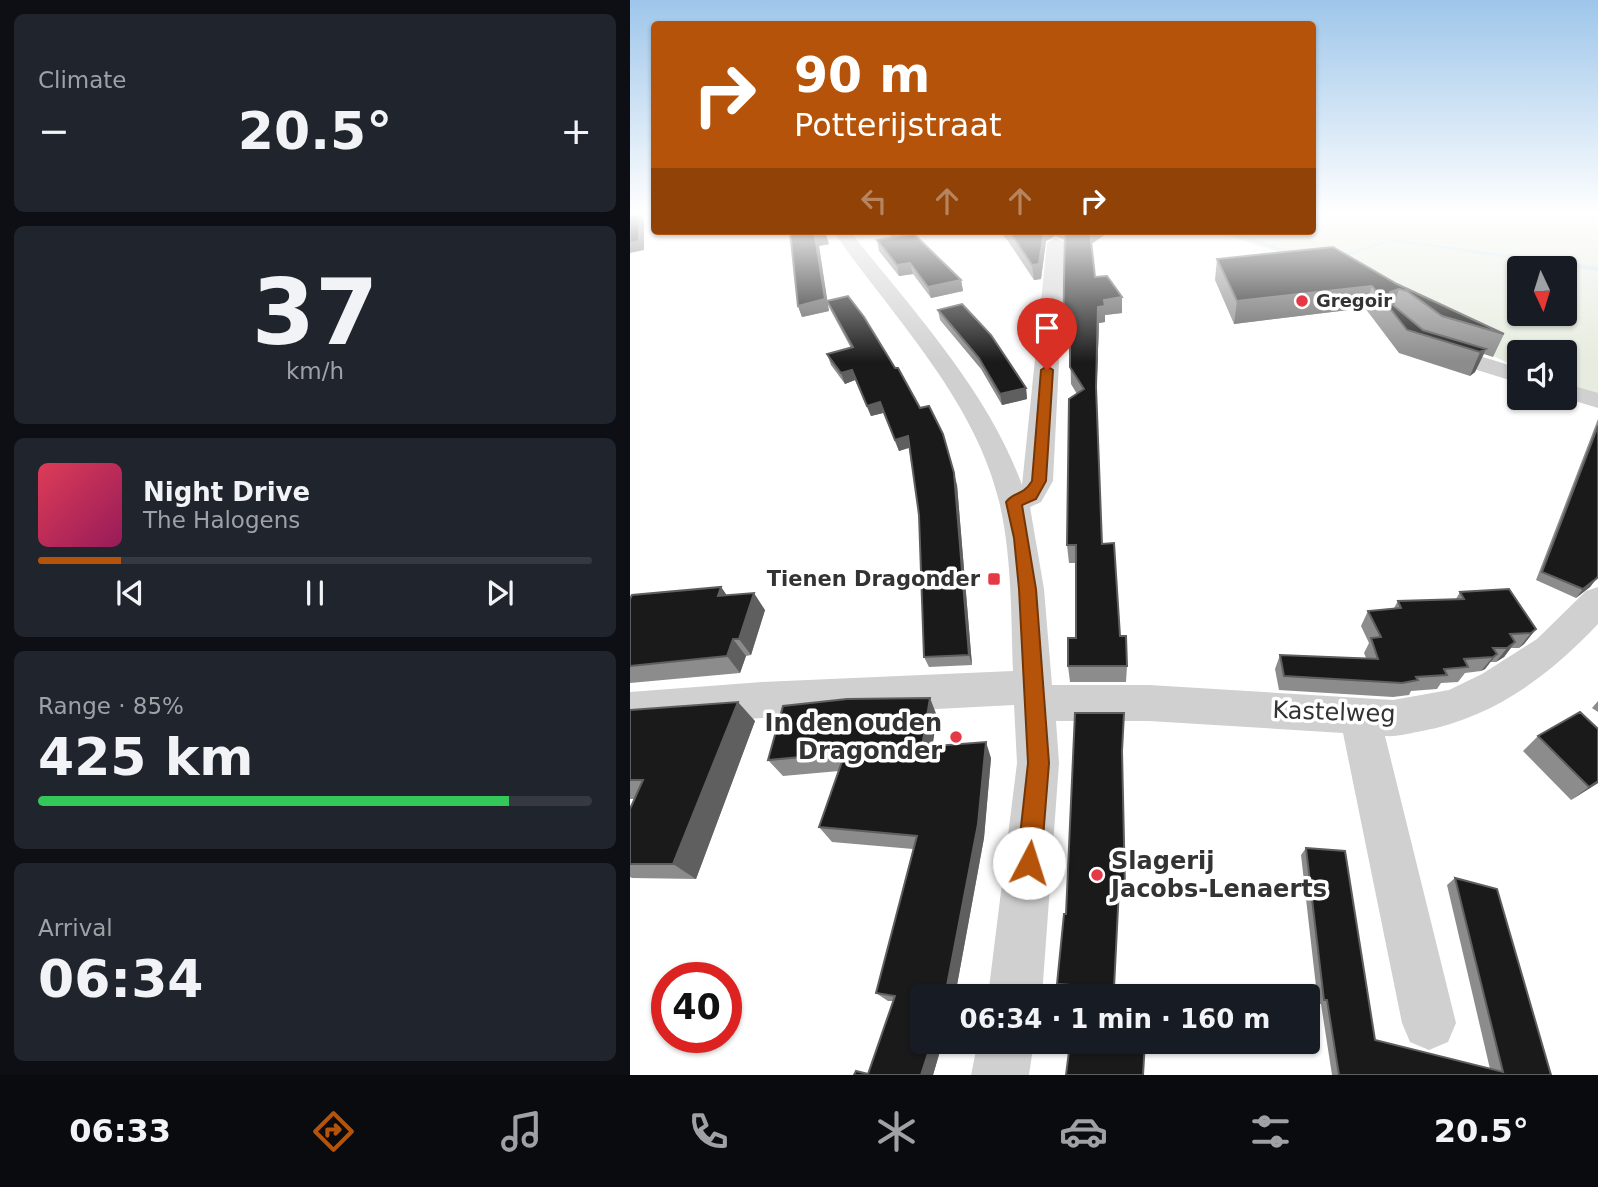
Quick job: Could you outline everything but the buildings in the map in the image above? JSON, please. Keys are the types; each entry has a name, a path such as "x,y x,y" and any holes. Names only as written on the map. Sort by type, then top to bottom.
{"street":[{"path":"865,262 948,372 975,413 997,453 1014,502 1027,589 1038,763 1016,984"},
{"path":"1014,502 1031,495 1039,481 1056,262"},
{"path":"1424,345 1507,372"},
{"path":"1577,394 1598,401"},
{"name":"Kastelweg","path":"630,710 762,700 1033,695 1393,718 1453,707 1496,686 1550,650 1598,601"},
{"path":"1360,716 1429,1024"},
{"path":"1000,1075 1004,1054"}],"shaded area":[{"path":"1308,262 1507,262 1507,326 1577,326 1577,262 1598,262 1598,396 1577,389 1577,340 1507,340 1507,363"}],"waterway":[{"path":"1549,262 1598,269"}],"place":[{"name":"Gregoir","path":"1302,301"},
{"name":"Tienen Dragonder","path":"994,579"},
{"name":"In den ouden Dragonder","path":"956,737"},
{"name":"Slagerij Jacobs-Lenaerts","path":"1097,875"}],"route":[{"path":"1029,863 1038,763 1027,589 1014,502 1031,495 1039,481 1047,370"}]}
